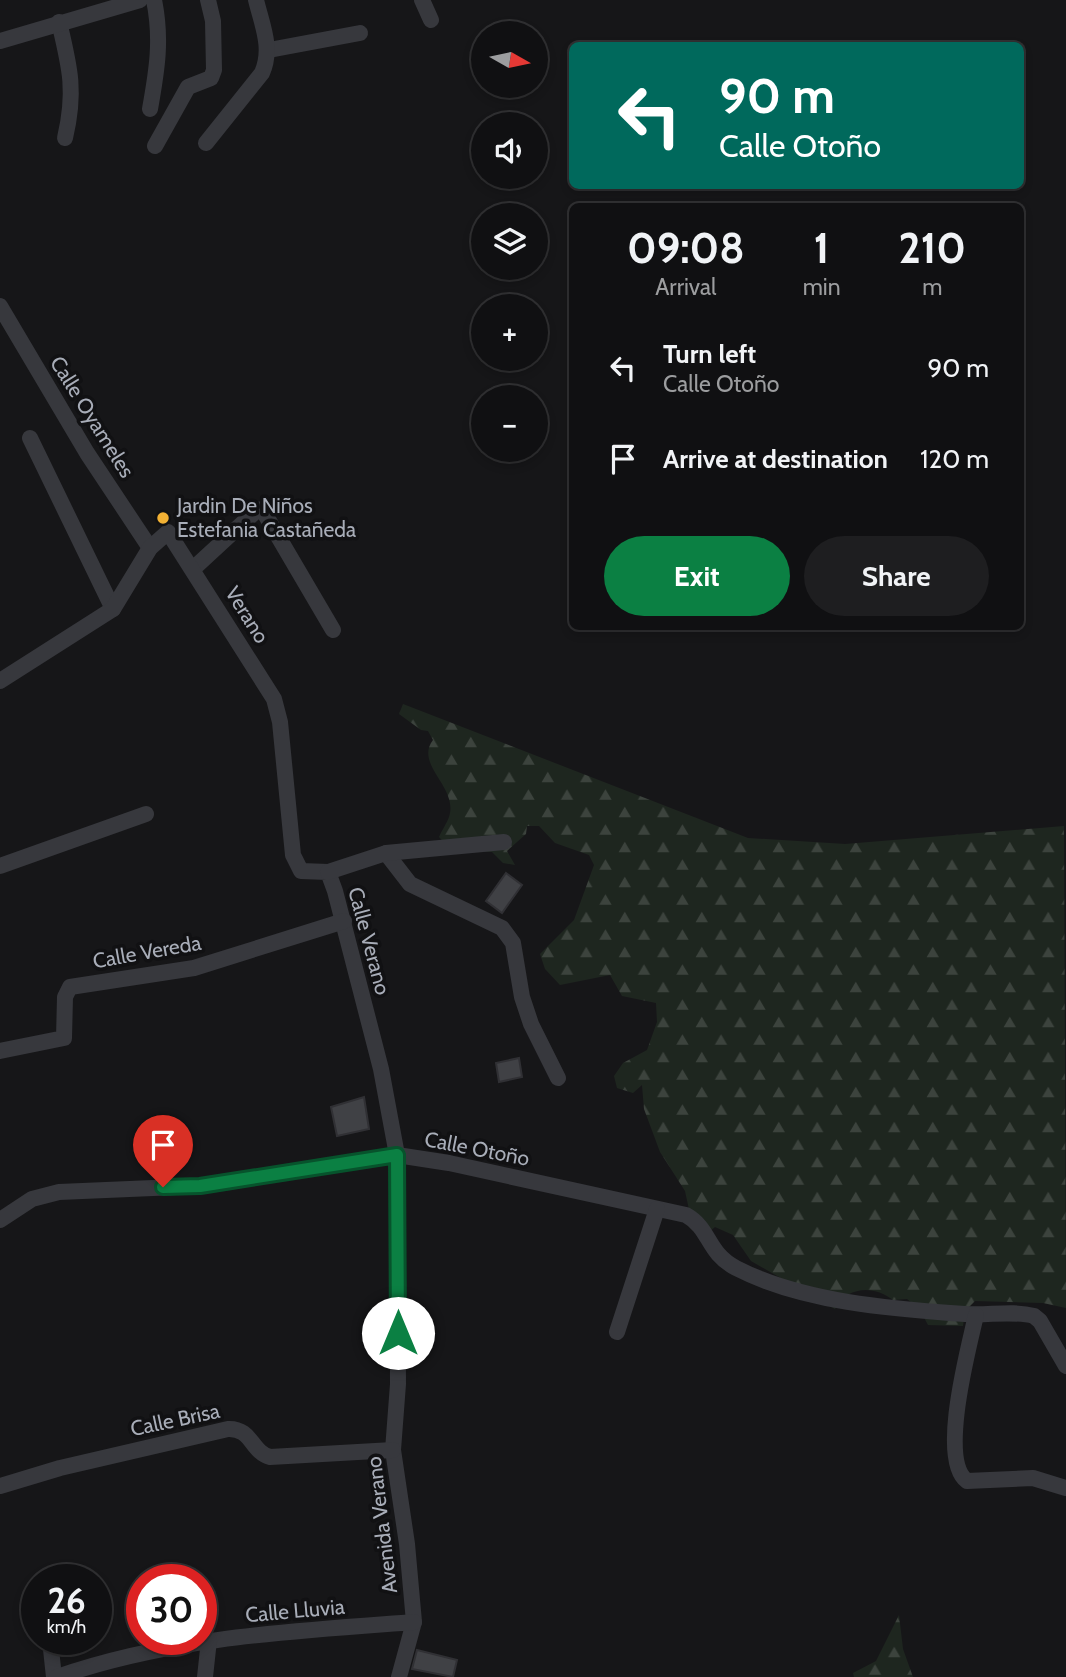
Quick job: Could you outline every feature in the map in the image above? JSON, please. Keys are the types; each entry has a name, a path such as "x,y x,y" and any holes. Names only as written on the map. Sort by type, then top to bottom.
{"street":[{"path":"0,41 140,0"},
{"path":"150,108 160,58 159,26 154,0"},
{"path":"155,146 188,87 211,78 214,70 213,21 208,0"},
{"path":"206,143 262,73 269,50 256,0"},
{"path":"422,0 431,20"},
{"path":"59,22 72,77 72,110 65,138"},
{"path":"269,50 360,33"},
{"name":"Calle Oyameles","path":"0,306 87,453 150,548"},
{"path":"30,438 113,609"},
{"path":"194,568 257,510 262,509 333,630"},
{"name":"Verano","path":"150,548 165,533 171,533 261,676 274,699 280,722"},
{"path":"0,681 113,609 150,548"},
{"name":"Calle Verano","path":"280,722 296,867 307,873 328,872 344,921 381,1069 397,1155"},
{"path":"0,866 146,814"},
{"path":"328,872 386,853 504,842"},
{"path":"386,853 410,884 502,928 513,943 522,997 531,1024 558,1078"},
{"name":"Calle Vereda","path":"0,1051 64,1038 65,997 70,987 194,968 344,921"},
{"name":"Calle Otoño","path":"0,1220 32,1199 59,1192 200,1186 397,1155 450,1163 686,1215 698,1224 719,1258 771,1281 834,1299 976,1315"},
{"name":"Avenida Verano","path":"397,1155 398,1384 393,1450 414,1622 399,1677"},
{"path":"617,1332 657,1209"},
{"path":"1066,1366 1040,1321 1034,1316 976,1315 956,1419 956,1454 960,1474 967,1481 1033,1478 1066,1488"},
{"name":"Calle Brisa","path":"0,1486 60,1468 228,1429 247,1434 262,1455 270,1457 393,1450"},
{"name":"Calle Lluvia","path":"217,1639 414,1622"},
{"path":"52,1655 56,1677"},
{"name":"Calle Lluvia","path":"56,1677 82,1668 141,1655"},
{"path":"205,1677 207,1655"}],"green space":[{"path":"403,704 748,838 845,844 1064,826 1066,1308 1043,1303 975,1301 965,1311 963,1326 928,1325 919,1308 907,1299 893,1300 878,1292 861,1290 846,1296 835,1309 751,1261 733,1235 715,1227 704,1236 690,1214 685,1191 660,1152 644,1109 642,1085 633,1093 617,1088 614,1076 623,1063 647,1050 657,1022 656,1003 622,996 610,975 560,985 545,969 540,954 574,920 594,865 589,855 555,843 539,826 527,826 526,834 507,851 515,865 503,863 492,852 452,851 439,837 449,817 450,806 448,796 429,758 433,740 428,731 421,730 399,714"},
{"path":"899,1615 903,1649 913,1677 854,1677 853,1673 876,1661"}],"building":[{"path":"506,873 522,885 502,913 486,901"},
{"path":"519,1058 522,1077 499,1082 496,1063"},
{"path":"364,1097 369,1129 337,1136 331,1107"},
{"path":"417,1650 457,1660 453,1677 412,1669"}],"place":[{"name":"Jardin De Niños Estefania Castañeda","path":"163,518"}],"route":[{"path":"163,1187 200,1186 397,1155 398,1333"}]}
